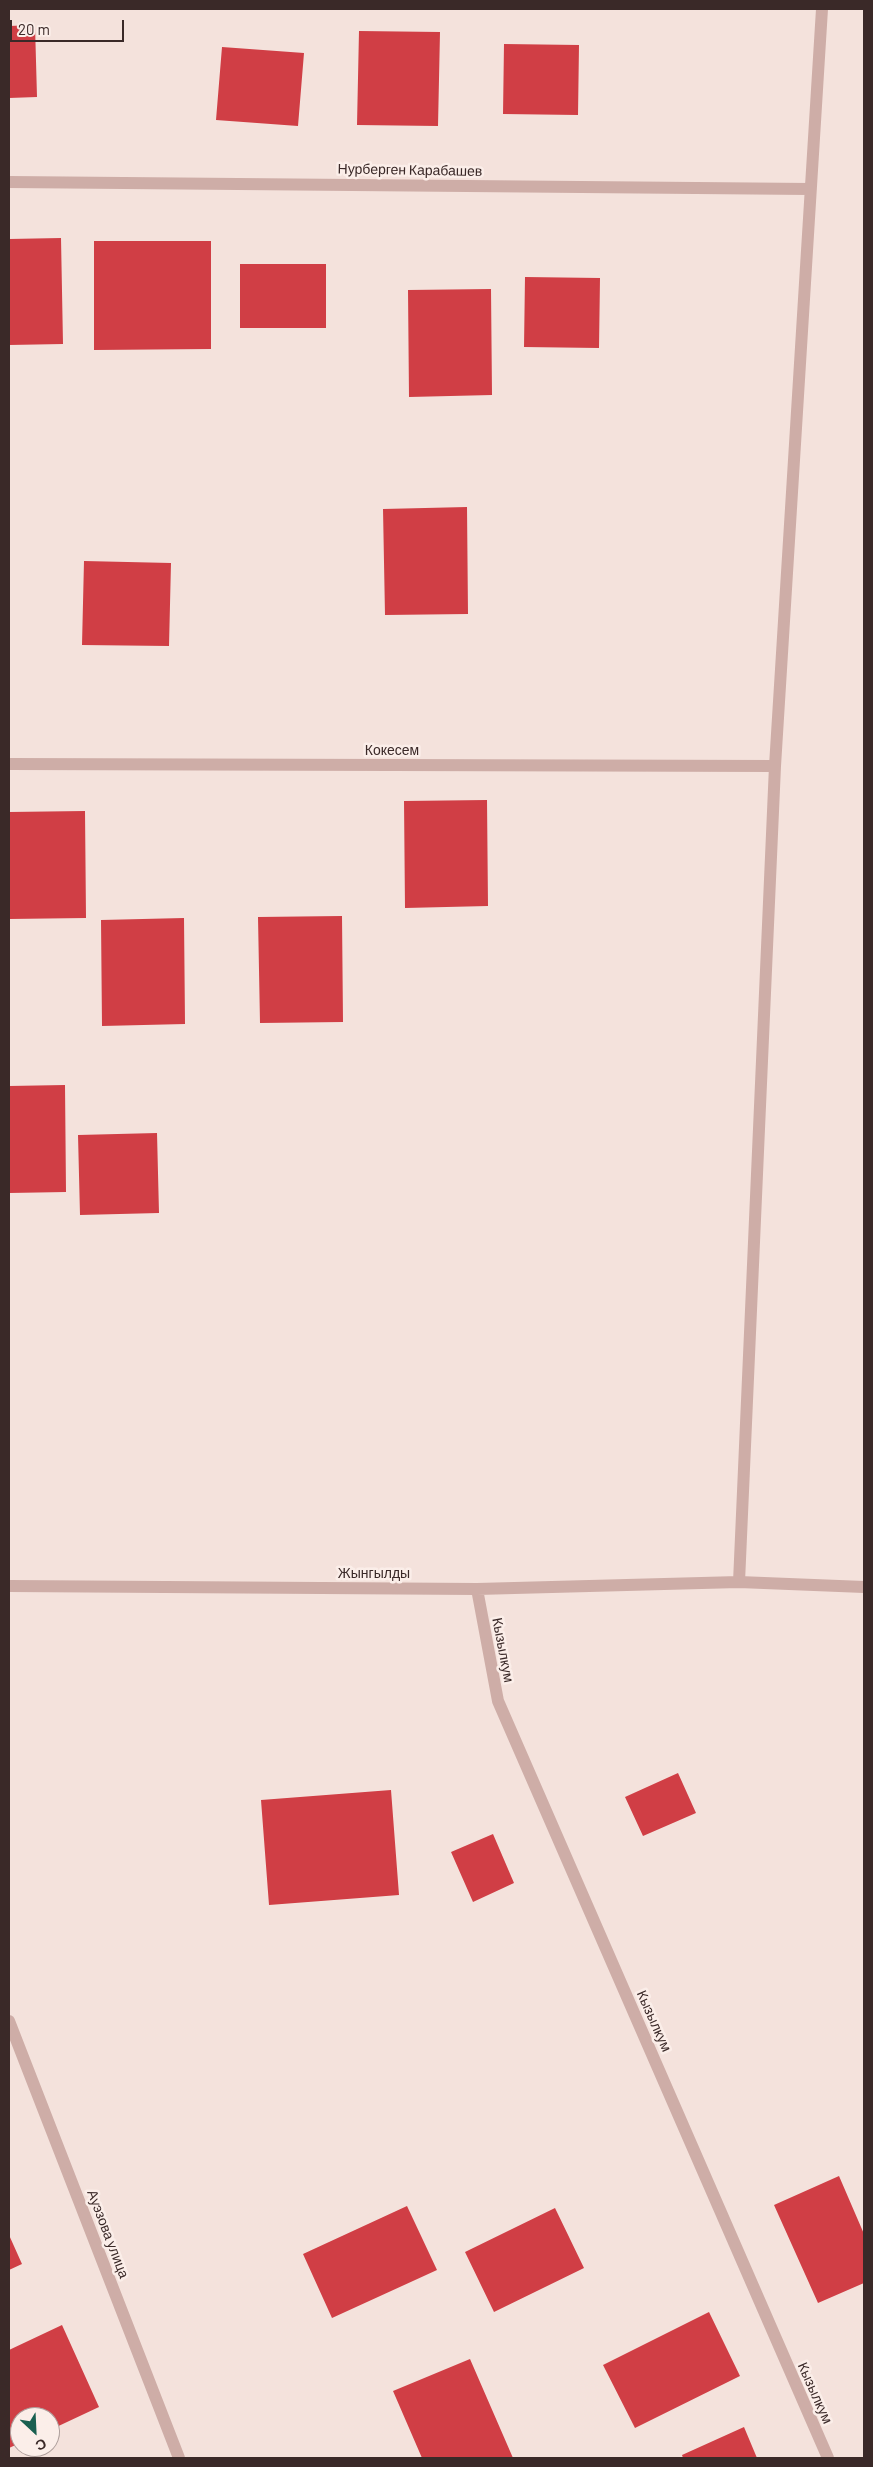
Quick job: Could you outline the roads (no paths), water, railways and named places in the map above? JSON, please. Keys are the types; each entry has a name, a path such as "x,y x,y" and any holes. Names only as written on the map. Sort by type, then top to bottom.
{"street":[{"path":"738,1582 775,766 822,9"},
{"name":"Нурберген Карабашев","path":"9,182 810,189"},
{"name":"Кокесем","path":"9,764 775,766"},
{"name":"Жынгылды","path":"9,1586 477,1589 738,1582 864,1587"},
{"name":"Кызылкум","path":"477,1589 498,1701 828,2458"},
{"name":"Ауэзова улица","path":"9,2021 179,2458"}]}
